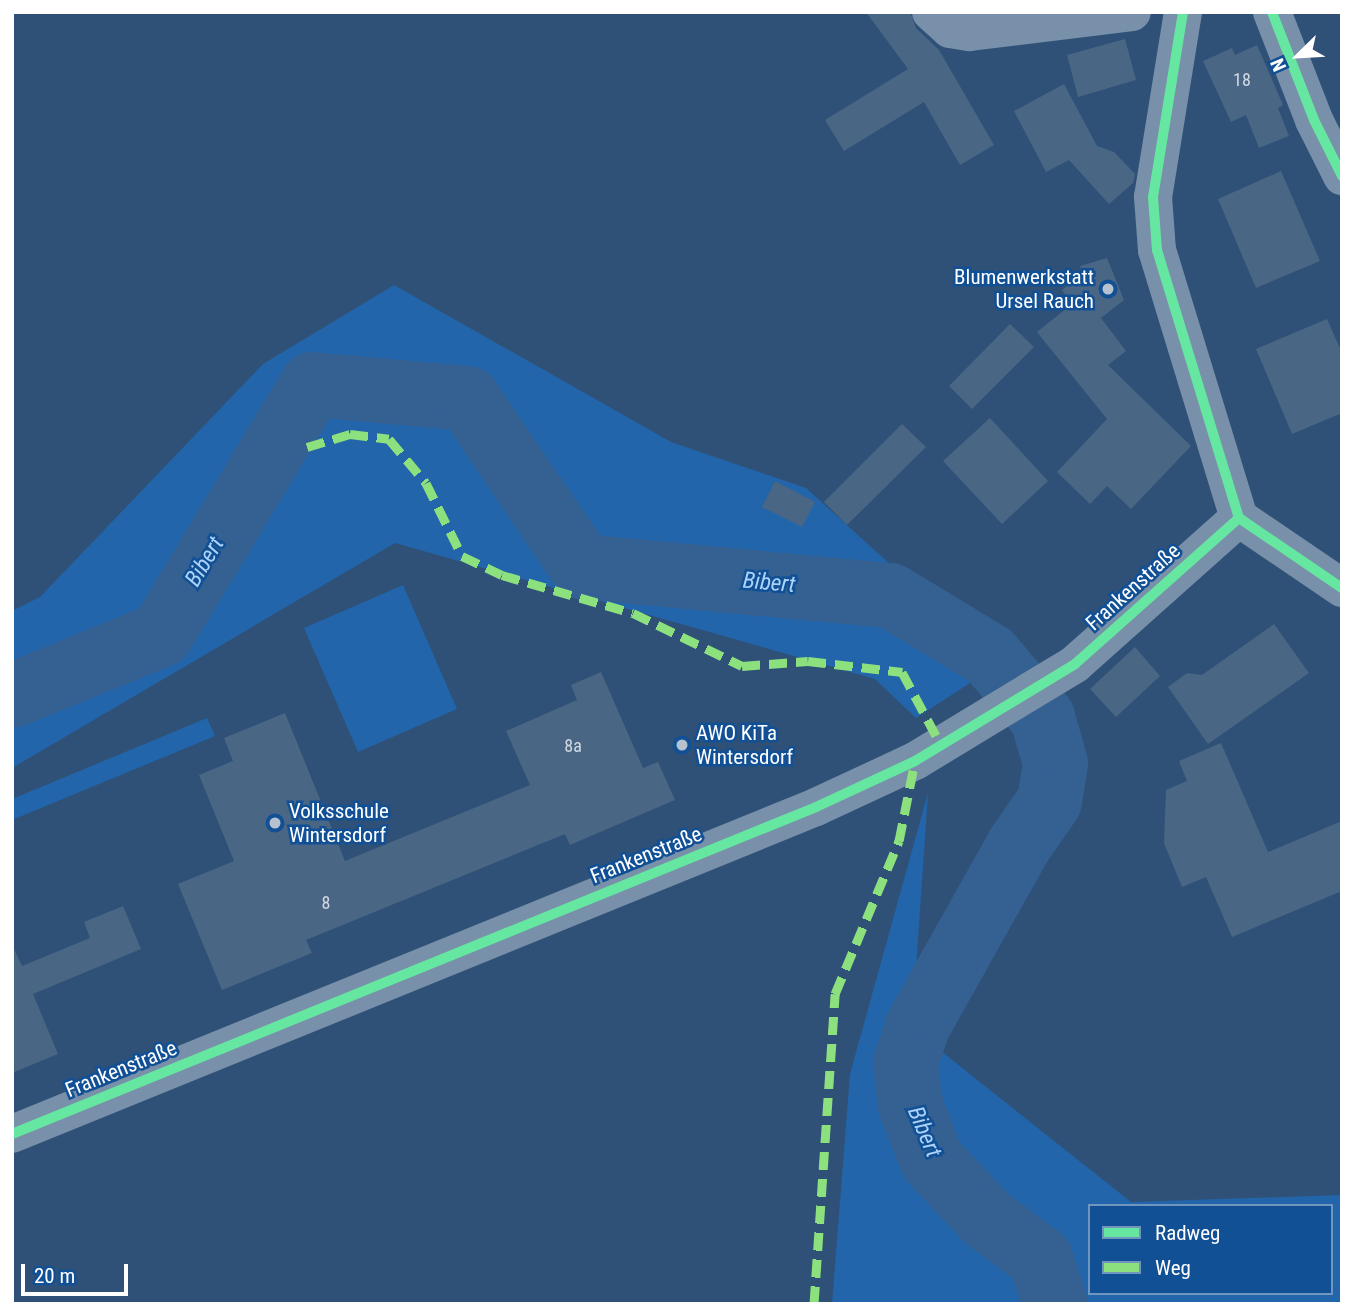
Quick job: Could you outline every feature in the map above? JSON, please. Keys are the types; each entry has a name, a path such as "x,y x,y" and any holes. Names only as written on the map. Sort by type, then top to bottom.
{"street":[{"path":"931,12 950,29 970,32 1132,12"},
{"path":"1183,12 1153,197 1157,250 1239,518 1342,588"},
{"path":"1272,12 1342,176"},
{"name":"Frankenstraße","path":"12,1134 816,807 962,735 1075,664 1239,518"}],"shaded area":[{"path":"394,285 671,442 806,488 902,575 1018,652 916,718 875,679 395,543 12,768 12,611 40,597 263,364"},
{"path":"403,585 457,709 358,752 304,628"},
{"path":"207,718 215,736 12,820 12,799"},
{"path":"928,793 912,1028 1131,1202 1342,1195 1342,1304 832,1304 850,1074"}],"building":[{"path":"866,12 910,12 916,28 939,50 994,145 960,165 924,102 844,151 825,120 908,69"},
{"path":"1125,39 1136,80 1078,97 1067,55"},
{"path":"1257,45 1283,105 1278,108 1289,136 1259,148 1246,115 1231,122 1203,61 1232,48 1235,55"},
{"path":"1064,84 1097,146 1114,152 1135,174 1133,183 1109,204 1069,160 1046,172 1014,111"},
{"path":"1281,171 1320,261 1256,288 1218,199"},
{"path":"1107,258 1124,300 1101,318 1126,351 1108,365 1191,446 1131,509 1107,486 1090,504 1057,472 1107,419 1037,332 1072,304 1062,290 1082,274 1080,266"},
{"path":"1327,319 1342,353 1342,413 1292,434 1256,349"},
{"path":"1010,324 1034,347 972,409 949,386"},
{"path":"990,418 1048,481 1002,524 943,461"},
{"path":"902,424 926,447 847,525 824,502"},
{"path":"775,481 815,502 802,527 762,507"},
{"path":"1274,624 1309,673 1208,744 1168,687 1187,673 1202,675"},
{"path":"1135,647 1160,676 1116,717 1090,689"},
{"path":"601,672 643,768 658,762 675,800 570,845 565,834 306,940 312,953 222,990 178,884 234,861 199,775 233,761 224,738 285,713 345,861 530,785 506,731 577,700 571,685"},
{"path":"1221,743 1268,852 1342,821 1342,891 1232,937 1206,877 1182,887 1164,843 1166,790 1187,781 1179,761"},
{"path":"123,906 141,949 33,994 58,1054 12,1073 12,945 22,966 90,938 84,922"}],"waterway":[{"name":"Bibert","path":"12,695 161,634 312,384 467,398 581,566 890,595 989,655 1042,717 1055,763 1049,801 1019,844 917,1026 905,1063 910,1105 931,1159 985,1217 1040,1258 1055,1304"}],"marked path":[{"path":"307,447 350,434 389,439 426,483 462,556 502,575 633,613 742,666 808,661 902,672 942,747"},
{"path":"814,1304 835,994 899,841 915,761"}],"cycle path":[{"path":"1183,12 1153,197 1157,250 1239,518 1342,588"},
{"path":"1272,12 1314,120 1342,176"},
{"path":"12,1134 816,807 915,761 1075,664 1239,518"}],"place":[{"name":"Blumenwerkstatt Ursel Rauch","path":"1108,289"},
{"name":"AWO KiTa Wintersdorf","path":"682,745"},
{"name":"Volksschule Wintersdorf","path":"275,823"}]}
